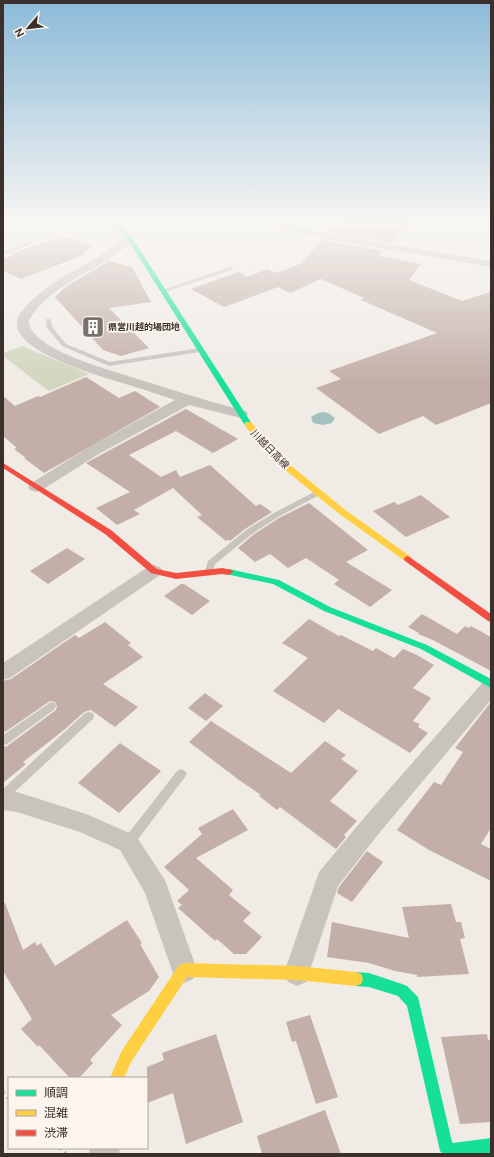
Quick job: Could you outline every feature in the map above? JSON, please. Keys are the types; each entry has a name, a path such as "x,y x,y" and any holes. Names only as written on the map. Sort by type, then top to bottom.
{"main road":[{"name":"川越日高線","path":"152,274 241,414 259,438 281,462 319,493 416,566 491,619"},
{"path":"3,465 108,532 154,571 176,576 209,571 222,571 276,582 327,609 424,647 491,685"},
{"path":"117,1077 126,1057 184,970 297,973 369,980 402,991 413,1002 445,1146 451,1151 491,1146"}],"street":[{"path":"76,274 27,312 22,322 24,330 40,345 56,355 83,365 212,408 241,414"},
{"path":"36,487 72,462 120,434 187,400"},
{"path":"3,673 154,571"},
{"path":"297,973 328,880 372,825 491,685"},
{"path":"3,800 17,802 86,824 128,842 156,888 184,970"}],"lane":[{"path":"163,291 215,274"},
{"path":"48,320 50,328 64,345 109,364 200,350"},
{"path":"209,571 211,563 251,529 282,511 319,493"},
{"path":"3,741 50,706"},
{"path":"3,796 89,716"},
{"path":"128,842 181,774"}],"green space":[{"path":"22,346 89,374 49,391 3,356 3,353"}],"water":[{"path":"323,412 328,413 335,418 332,423 323,425 313,423 311,417"}],"building":[{"path":"10,274 34,274 21,279"},
{"path":"87,274 136,274 151,302 109,308 149,348 121,356 103,350 55,297 67,286"},
{"path":"232,274 242,274 247,277 255,274 414,274 409,280 462,301 491,292 491,403 436,425 423,416 379,434 316,388 341,379 329,371 437,333 361,300 364,298 321,279 290,293 278,287 224,307 191,289"},
{"path":"86,377 119,398 135,391 160,407 44,473 14,449 17,448 3,436 3,396 15,406"},
{"path":"186,409 238,439 213,453 176,431 129,455 161,477 176,470 180,477 210,465 256,506 260,504 272,512 245,529 230,541 226,541 197,517 202,515 173,488 134,510 140,514 117,525 96,508 130,492 86,463"},
{"path":"421,495 450,517 406,537 373,511 394,502 398,505"},
{"path":"309,503 368,550 346,562 392,590 370,607 334,584 339,580 306,558 288,568 270,554 255,562 238,548 253,535 279,518"},
{"path":"67,548 85,559 48,584 30,571"},
{"path":"181,584 184,584 210,601 192,615 164,596"},
{"path":"422,614 457,634 465,626 469,628 471,626 491,637 491,671 433,640 418,634 419,633 408,627"},
{"path":"309,619 339,636 341,635 373,651 376,648 394,658 403,649 434,665 413,688 431,698 413,721 420,724 418,727 428,733 410,753 338,709 324,723 273,691 308,658 282,643"},
{"path":"105,622 131,643 128,645 143,657 103,684 138,707 115,727 91,710 84,712 64,730 23,762 26,764 3,783 3,746 6,747 56,710 57,706 55,702 50,701 5,732 3,729 3,681 11,679 75,635 79,638"},
{"path":"205,693 223,706 206,721 188,708"},
{"path":"491,702 491,828 481,844 491,849 491,881 429,850 397,830 434,782 441,785 463,752 455,748"},
{"path":"211,721 291,773 325,741 346,755 341,759 358,771 330,801 357,821 344,835 346,837 336,849 280,807 277,810 259,796 261,795 189,742"},
{"path":"120,743 161,771 119,813 78,783"},
{"path":"233,809 248,830 196,858 233,890 229,895 251,913 243,921 262,937 246,954 234,954 217,939 215,941 178,908 182,905 177,901 189,890 164,867 202,834 198,828"},
{"path":"367,851 383,862 352,902 337,893 339,887"},
{"path":"3,903 5,903 23,950 35,942 37,946 41,943 55,966 127,920 142,943 140,944 159,977 149,991 111,1015 122,1025 90,1060 93,1063 80,1077 69,1077 39,1045 38,1047 21,1029 32,1019 3,971"},
{"path":"451,904 456,922 461,922 465,938 460,939 469,974 417,977 417,975 395,971 369,963 327,957 332,922 409,938 402,907"},
{"path":"310,1015 338,1097 316,1104 296,1041 292,1042 286,1022"},
{"path":"216,1034 243,1122 186,1144 173,1093 148,1103 147,1067 164,1060 162,1053"},
{"path":"487,1034 488,1040 491,1039 491,1122 460,1124 441,1037"},
{"path":"325,1110 341,1154 262,1154 257,1136"}],"railway":[{"path":"3,1093 8,1097"},
{"path":"61,1149 66,1154"}],"traffic: fast":[{"path":"152,274 248,424"},
{"path":"229,572 276,582 327,609 424,647 491,684"},
{"path":"356,979 369,980 402,991 413,1002 445,1146 451,1151 491,1146"}],"traffic: slow":[{"path":"248,424 281,462 341,511 408,559"},
{"path":"117,1077 126,1057 184,970 297,973 356,979"}],"traffic: jam":[{"path":"3,465 108,532 154,571 176,576 222,571 229,572"},
{"path":"408,559 491,619"}],"place":[{"name":"県営川越的場団地","path":"93,327"}]}
